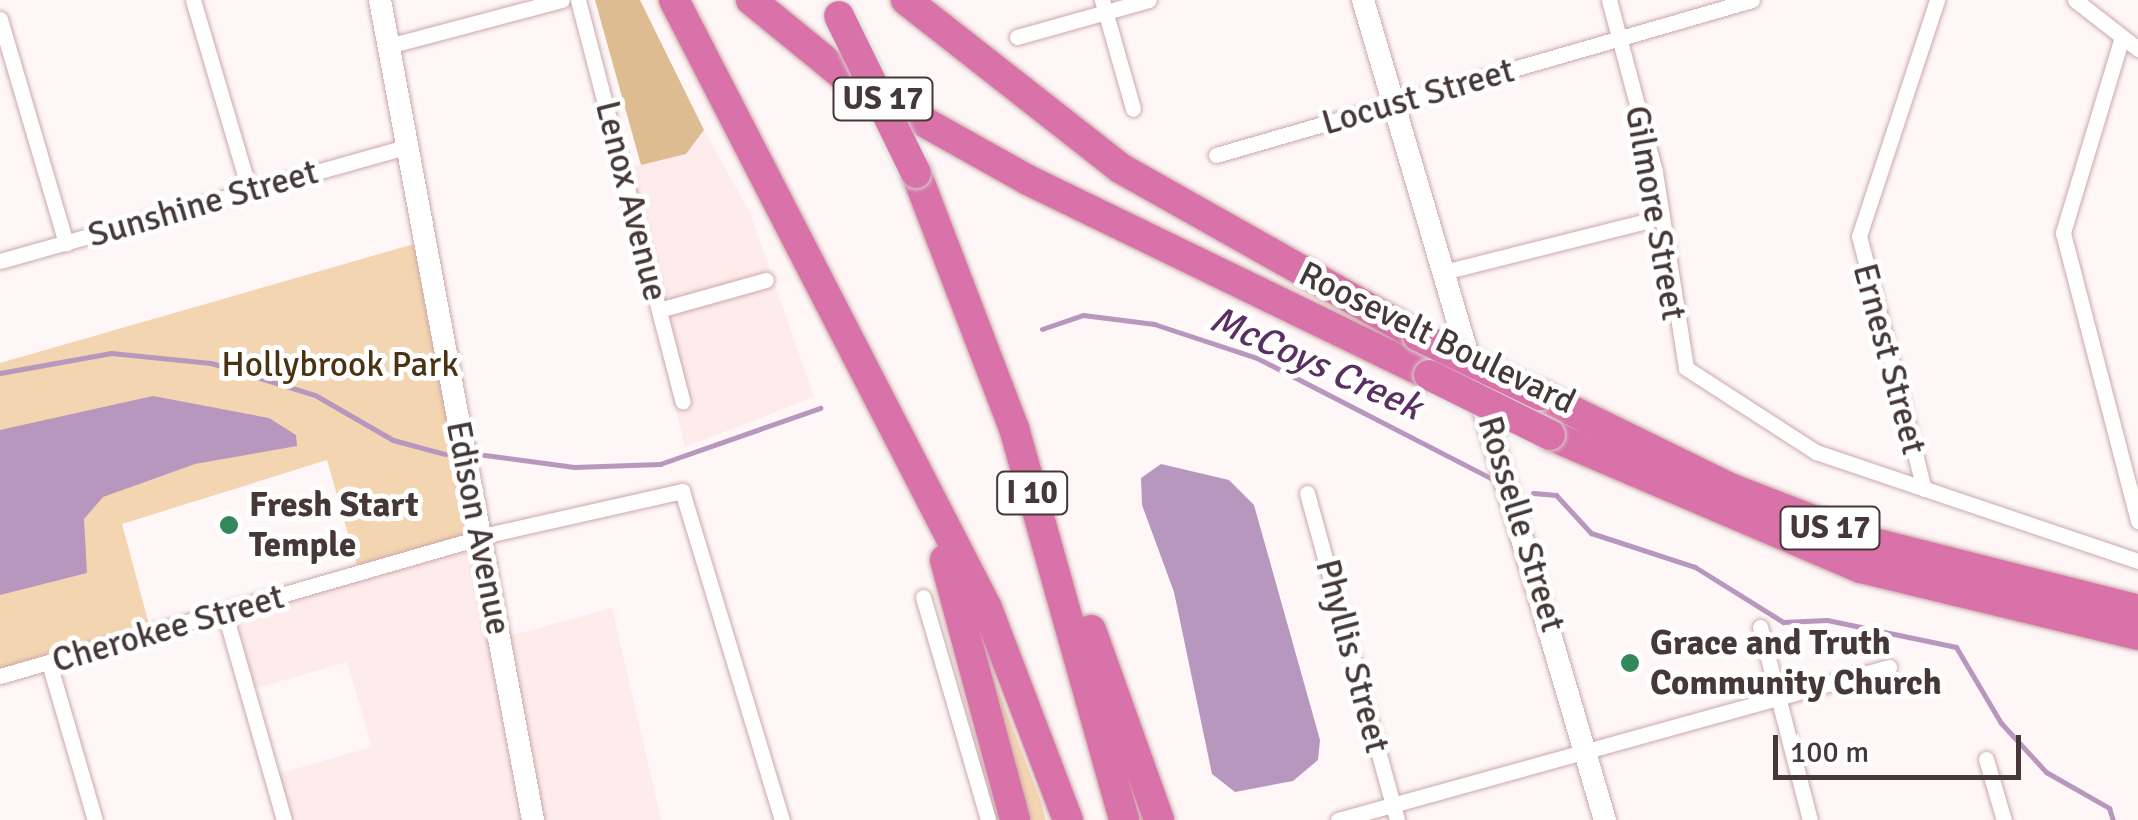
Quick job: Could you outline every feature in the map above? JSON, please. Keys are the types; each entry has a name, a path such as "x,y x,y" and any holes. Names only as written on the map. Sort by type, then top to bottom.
{"highway":[{"name":"I 10","path":"674,0 987,608 1068,820"},
{"name":"Roosevelt Boulevard","path":"751,0 849,80 1028,180 1550,435 1861,568 2138,635"},
{"name":"Roosevelt Boulevard","path":"906,0 1120,168 1418,336 1732,488 1870,542 2138,610"},
{"name":"I 10","path":"834,8 916,174 967,292 1046,539 1124,820"},
{"path":"878,395 970,631 1016,820"},
{"path":"1046,539 1086,614 1159,820"}],"street":[{"path":"193,0 250,192"},
{"name":"Edison Avenue","path":"380,0 534,820"},
{"path":"388,46 562,0"},
{"name":"Lenox Avenue","path":"578,0 683,402"},
{"path":"1017,37 1104,6 1149,0"},
{"name":"Rosselle Street","path":"1362,0 1606,820"},
{"name":"Gilmore Street","path":"1609,0 1659,218 1686,368 1788,438 1924,489"},
{"name":"Ernest Street","path":"1924,489 1858,236 1937,0"},
{"path":"2075,0 2138,49"},
{"name":"Locust Street","path":"1216,155 1749,2"},
{"path":"1104,6 1133,109"},
{"path":"0,19 66,243"},
{"path":"2122,37 2063,233 2138,521"},
{"name":"Sunshine Street","path":"0,261 406,147"},
{"path":"1444,272 1659,218"},
{"path":"659,310 766,280"},
{"path":"1924,489 2138,561"},
{"name":"Cherokee Street","path":"0,676 480,538 682,491 782,820"},
{"name":"Phyllis Street","path":"1307,493 1395,812"},
{"path":"923,598 988,820"},
{"path":"225,614 284,820"},
{"path":"1760,627 1810,820"},
{"path":"49,663 94,820"},
{"path":"1338,820 1395,812 1586,751 1889,667"},
{"path":"1986,759 2004,820"}],"shaded area":[{"path":"595,0 640,0 704,130 686,154 641,165"},
{"path":"704,130 750,213 814,397 685,447 618,170 686,154"},
{"path":"153,396 269,418 296,435 297,446 195,464 103,497 84,519 87,573 0,595 0,430"},
{"path":"1161,464 1229,480 1254,505 1320,740 1318,760 1293,781 1235,792 1212,774 1174,592 1142,505 1141,478"},
{"path":"469,536 521,820 291,820 278,774 372,747 347,662 253,689 228,606"},
{"path":"612,608 661,820 543,820 509,636"}],"green space":[{"name":"Hollybrook Park","path":"414,244 469,536 358,569 327,460 122,524 150,628 0,669 0,363"},
{"path":"988,663 1041,802 1046,820 1022,820"}],"waterway":[{"name":"McCoys Creek","path":"1042,329 1083,315 1154,324 1257,358 1498,482"},
{"name":"McCoys Creek","path":"0,373 111,353 211,363 315,395 393,440 445,454"},
{"name":"McCoys Creek","path":"477,454 574,467 660,464 820,408"},
{"name":"McCoys Creek","path":"1533,493 1556,495 1591,533 1695,567 1783,622 1827,620 1956,647 2001,723 2046,772 2109,808 2113,820"}],"place":[{"name":"Fresh Start Temple","path":"229,525"},
{"name":"Grace and Truth Community Church","path":"1630,663"}]}
